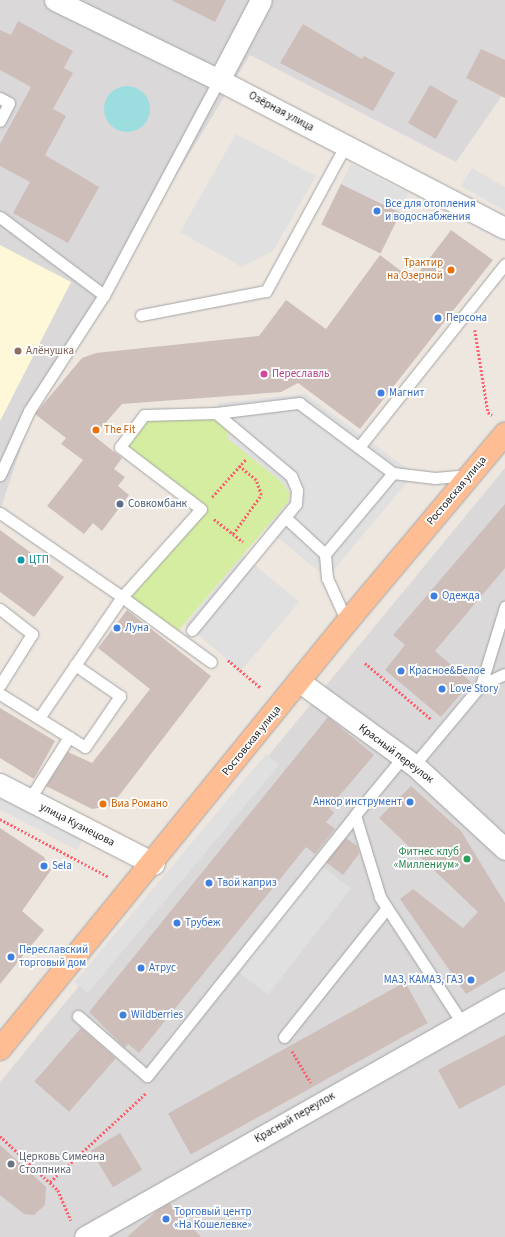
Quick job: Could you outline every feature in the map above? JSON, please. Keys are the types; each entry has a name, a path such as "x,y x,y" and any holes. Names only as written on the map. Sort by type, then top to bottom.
{"main road":[{"name":"Ростовская улица","path":"0,1050 154,864 347,622 505,434"}],"street":[{"name":"Озёрная улица","path":"55,0 219,80 505,228"},
{"path":"219,80 261,0"},
{"name":"Красный переулок","path":"300,682 408,761 505,850"},
{"name":"улица Кузнецова","path":"0,785 154,864"},
{"name":"Красный переулок","path":"79,1230 322,1103 505,999"}],"lane":[{"path":"0,475 29,411 104,294 219,80"},
{"path":"0,98 9,103 0,121"},
{"path":"141,314 266,291 346,146"},
{"path":"0,217 104,294"},
{"path":"359,447 505,264"},
{"path":"39,718 122,597 200,509 120,447 144,415 216,413 299,403 393,473 434,478 471,475"},
{"path":"192,630 296,504 297,490 291,476 216,413"},
{"path":"347,622 326,578 325,554 393,473"},
{"path":"0,513 122,597 211,662"},
{"path":"286,518 325,554"},
{"path":"482,686 505,607"},
{"path":"0,609 32,634 0,685"},
{"path":"0,694 85,747 120,696 75,665"},
{"path":"78,1016 147,1076 355,815 408,761 444,730 482,686 505,674"},
{"path":"29,800 69,737"},
{"path":"355,815 380,897 462,1023"},
{"path":"284,1037 387,908"}],"path":[{"path":"471,307 488,412"},
{"path":"239,466 256,480 261,495 233,534 200,509 257,446"},
{"path":"365,663 444,730"},
{"path":"0,819 109,877"},
{"path":"284,1037 322,1103"},
{"path":"50,1182 148,1092 147,1076"},
{"path":"0,1136 58,1190 79,1230"}],"shaded area":[{"path":"0,0 505,0 505,91 456,162 250,55 35,405 0,511"},
{"path":"236,134 316,176 273,251 242,267 180,232"},
{"path":"351,164 409,194 399,213 341,184"},
{"path":"472,168 505,187 505,211 461,186"},
{"name":"Алёнушка","path":"0,245 71,282 0,421"},
{"path":"305,394 405,467 408,481 327,578 266,528 288,502 290,494 282,482 228,439 229,424 216,412 218,403"},
{"path":"505,468 505,1237 0,1237 0,1082"},
{"path":"243,555 299,602 241,671 185,624"},
{"path":"266,754 279,765 87,993 74,982"},
{"path":"0,789 86,835 77,850 0,809"},
{"path":"317,862 351,888 268,995 234,968"}],"green space":[{"path":"216,413 282,482 290,494 288,502 173,637 123,597 200,509 121,447 145,415"}],"water":[{"path":"122,86 132,86 140,90 146,96 150,104 150,114 146,122 140,128 132,132 122,132 114,128 108,122 104,114 104,104 108,96 114,90"}],"building":[{"path":"171,0 226,0 215,22"},
{"path":"18,21 73,51 64,68 73,73 53,109 66,116 45,155 99,187 68,243 13,213 30,182 0,166 0,144 31,87 0,70 0,30 11,35"},
{"path":"303,24 362,59 364,56 395,73 373,111 280,63"},
{"path":"481,49 505,60 505,98 466,78"},
{"path":"430,85 458,101 436,139 408,123"},
{"path":"341,184 400,213 381,253 321,224"},
{"path":"451,230 493,260 360,429 298,383 281,392 122,404 94,436 122,458 114,469 125,477 118,486 129,495 102,531 93,523 84,534 47,506 83,460 61,444 66,438 35,414 82,358 96,353 259,336 286,300 326,329 380,255 413,280"},
{"path":"505,504 505,568 435,651 471,682 441,717 385,670 405,645 393,635"},
{"name":"ЦТП","path":"0,530 64,577 34,617 0,592"},
{"path":"127,610 211,676 111,806 92,809 46,786 68,752 92,763 150,689 98,648"},
{"path":"0,708 55,741 34,779 0,758"},
{"path":"328,717 374,755 329,808 334,813 326,822 335,829 315,854 306,847 139,1053 128,1044 125,1048 89,1012"},
{"path":"411,786 461,831 505,903 505,971 466,994 400,899 413,889 463,928 478,912 379,818"},
{"path":"0,828 44,857 51,870 22,911 44,930 0,984"},
{"path":"346,838 357,846 359,854 343,875 326,862"},
{"path":"405,982 428,1023 191,1154 168,1113"},
{"path":"81,1028 116,1058 69,1112 34,1082"},
{"path":"505,1035 505,1085 459,1109 438,1070"},
{"path":"120,1133 142,1170 113,1187 91,1151"},
{"name":"Церковь Симеона Столпника","path":"0,1145 46,1187 45,1205 34,1215 24,1214 0,1195"},
{"name":"Торговый центр «На Кошелевке»","path":"169,1203 201,1237 127,1237 159,1209"}],"place":[{"name":"Все для отопления и водоснабжения","path":"377,211"},
{"name":"Трактир на Озерной","path":"451,270"},
{"name":"Персона","path":"438,318"},
{"name":"Алёнушка","path":"18,351"},
{"name":"Переславль","path":"264,374"},
{"name":"Магнит","path":"381,393"},
{"name":"The Fit","path":"96,430"},
{"name":"Совкомбанк","path":"120,504"},
{"name":"ЦТП","path":"21,560"},
{"name":"Одежда","path":"434,596"},
{"name":"Луна","path":"117,628"},
{"name":"Красное&Белое","path":"401,671"},
{"name":"Love Story","path":"442,689"},
{"name":"Анкор инструмент","path":"410,802"},
{"name":"Виа Романо","path":"103,804"},
{"name":"Фитнес клуб «Миллениум»","path":"467,859"},
{"name":"Sela","path":"44,866"},
{"name":"Твой каприз","path":"209,883"},
{"name":"Трубеж","path":"177,923"},
{"name":"Переславский торговый дом","path":"11,957"},
{"name":"Атрус","path":"141,968"},
{"name":"МАЗ, КАМАЗ, ГАЗ","path":"471,980"},
{"name":"Wildberries","path":"123,1015"},
{"name":"Церковь Симеона Столпника","path":"11,1164"},
{"name":"Торговый центр «На Кошелевке»","path":"166,1219"}]}
